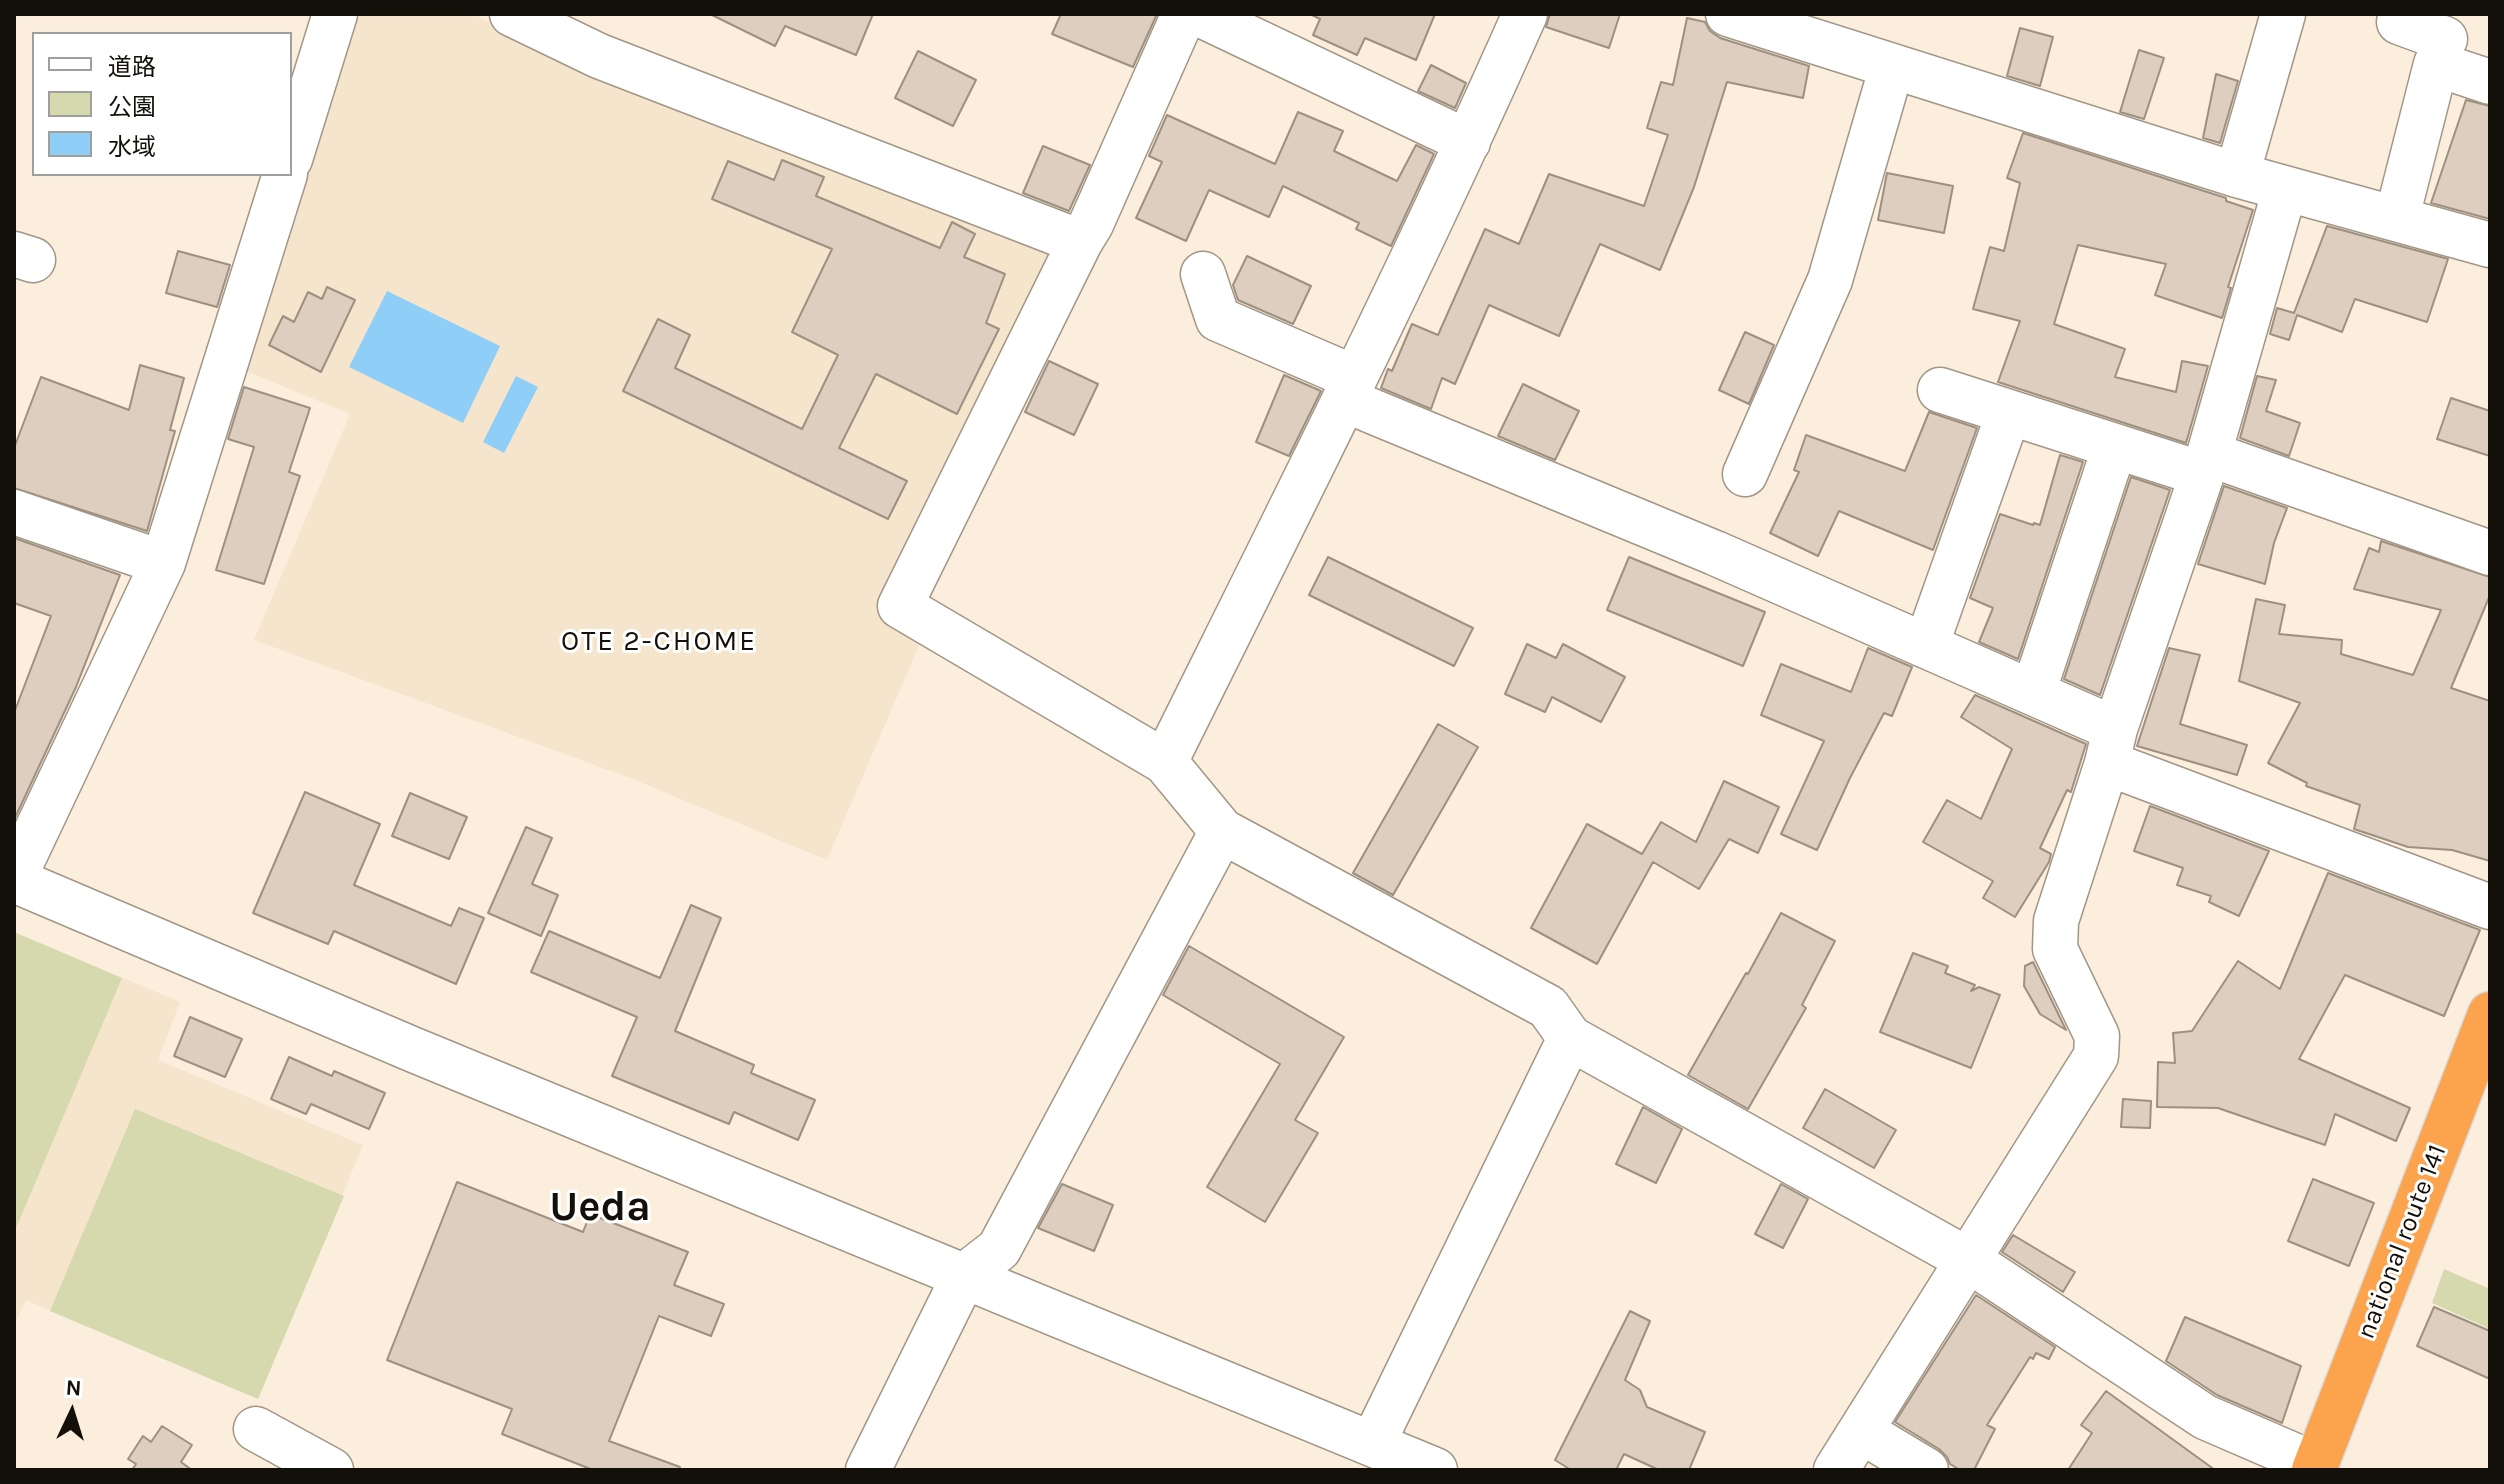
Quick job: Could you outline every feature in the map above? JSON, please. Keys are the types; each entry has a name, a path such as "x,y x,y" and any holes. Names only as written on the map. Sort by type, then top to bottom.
{"highway":[{"name":"national route 141","path":"2315,1467 2490,1014"}],"street":[{"path":"292,153 335,14"},
{"path":"512,14 599,56 1080,242"},
{"path":"1184,14 1091,224 900,606 1165,762 1222,831 1548,1007 1570,1038 1970,1261 2205,1417 2315,1467"},
{"path":"1199,14 1468,142"},
{"path":"1165,762 1350,389 1468,142 1525,14"},
{"path":"1728,14 2237,175 2490,245"},
{"path":"2237,175 2283,14"},
{"path":"2402,14 2399,22 2445,39 2490,82"},
{"path":"2397,217 2445,39"},
{"path":"1745,474 1830,280 1892,66"},
{"path":"284,176 163,563 14,879 414,1050 1435,1470"},
{"path":"1836,1470 2096,1056 2097,1036 2055,949 2056,921 2206,464 2285,189"},
{"path":"1203,274 1218,319 1350,389 2033,693 2111,746 2490,907"},
{"path":"1940,390 2115,446 2206,464 2490,553"},
{"path":"1926,646 2009,412"},
{"path":"2033,693 2115,446"},
{"path":"14,512 163,563"},
{"path":"868,1470 964,1276 999,1249 1222,831"},
{"path":"1373,1443 1570,1038"},
{"path":"256,1429 331,1470"},
{"path":"1861,1431 1926,1470"}],"shaded area":[{"path":"353,14 472,14 593,70 1057,253 878,615 922,639 827,860 630,778 254,640 350,414 246,371"},
{"path":"14,932 180,1002 158,1060 363,1145 258,1399 26,1300 14,1326"}],"green space":[{"path":"14,932 122,978 14,1233"},
{"path":"135,1109 344,1196 258,1399 50,1311"},
{"path":"2444,1269 2490,1289 2490,1329 2432,1303"}],"water":[{"path":"387,291 500,346 463,423 349,367"},
{"path":"516,376 538,387 504,453 483,442"}],"building":[{"path":"710,14 873,14 856,55 785,26 775,46"},
{"path":"1061,14 1157,14 1133,67 1052,34"},
{"path":"1310,14 1435,14 1416,60 1365,38 1357,55 1313,35 1320,19"},
{"path":"1550,14 1620,14 1609,48 1546,27"},
{"path":"1687,18 1705,22 1710,31 1720,38 1809,66 1803,98 1727,82 1694,187 1660,270 1600,244 1559,336 1489,305 1455,384 1442,378 1431,409 1381,388 1388,369 1392,371 1412,324 1438,335 1485,229 1519,244 1549,174 1644,206 1668,135 1647,128 1661,82 1673,85"},
{"path":"2020,28 2053,37 2040,86 2007,76"},
{"path":"2139,50 2164,58 2144,119 2120,112"},
{"path":"918,51 976,80 953,126 895,98"},
{"path":"1431,65 1466,83 1455,108 1418,91"},
{"path":"2216,74 2238,81 2220,143 2203,138"},
{"path":"2466,100 2490,106 2490,219 2431,203"},
{"path":"1298,112 1343,131 1334,151 1397,181 1416,145 1434,154 1391,246 1356,229 1359,223 1283,186 1269,217 1209,190 1186,241 1136,218 1162,162 1149,156 1167,115 1275,164"},
{"path":"2023,133 2226,198 2226,201 2253,210 2228,287 2231,288 2222,318 2155,295 2166,264 2078,245 2054,324 2125,349 2115,377 2176,392 2182,361 2208,366 2186,443 1998,382 2020,321 1973,309 1990,247 2004,251 2020,183 2007,178"},
{"path":"1043,146 1090,165 1069,211 1023,193"},
{"path":"782,160 824,177 816,196 940,248 952,222 975,234 964,257 1005,274 986,323 999,329 957,414 876,374 839,448 907,481 888,519 623,391 658,319 690,335 675,368 802,429 838,355 792,332 832,249 712,199 728,161 774,180"},
{"path":"1887,173 1953,186 1944,233 1878,220"},
{"path":"2327,226 2448,259 2427,322 2355,299 2342,332 2297,315 2289,340 2270,334 2277,308 2294,313"},
{"path":"178,251 230,265 217,307 166,293"},
{"path":"1247,256 1311,286 1293,324 1238,300 1233,285"},
{"path":"327,287 355,300 321,372 269,345 283,316 294,322 308,292 322,299"},
{"path":"1745,332 1774,345 1749,404 1719,390"},
{"path":"1049,361 1098,384 1074,435 1025,412"},
{"path":"140,365 184,378 170,430 175,431 147,531 14,488 14,448 41,377 129,410"},
{"path":"1284,375 1321,391 1289,456 1256,442"},
{"path":"2257,376 2276,380 2266,411 2300,423 2289,456 2240,438"},
{"path":"1523,384 1579,411 1555,460 1498,436"},
{"path":"244,387 310,408 289,472 300,476 264,584 216,570 254,447 228,439"},
{"path":"2451,398 2490,411 2490,456 2437,439"},
{"path":"1929,412 1977,428 1933,550 1839,511 1818,556 1770,533 1799,472 1794,470 1806,435 1905,471"},
{"path":"2060,455 2083,462 2018,659 1979,642 1993,608 1970,598 2000,514 2040,525"},
{"path":"2131,477 2170,490 2100,695 2064,679"},
{"path":"2224,486 2287,508 2274,543 2265,584 2198,564"},
{"path":"14,538 120,575 76,687 14,820 14,713 51,616 14,603"},
{"path":"2381,541 2490,577 2490,595 2451,688 2490,701 2490,861 2452,850 2408,847 2354,829 2360,805 2306,786 2307,783 2268,763 2300,703 2239,681 2256,599 2285,605 2279,634 2342,640 2341,654 2413,675 2441,610 2354,589 2369,548 2379,552"},
{"path":"1328,557 1473,628 1454,666 1309,595"},
{"path":"1629,557 1765,612 1743,666 1607,610"},
{"path":"1527,644 1556,658 1563,644 1625,677 1601,722 1552,697 1545,712 1505,694"},
{"path":"1868,648 1912,667 1892,716 1884,713 1817,850 1781,834 1824,741 1761,715 1781,664 1851,692"},
{"path":"2169,648 2200,655 2180,724 2247,745 2237,775 2137,746"},
{"path":"1975,695 2086,744 2071,792 2067,790 2040,848 2051,854 2049,862 2015,917 1983,898 1993,881 1923,842 1947,800 1981,819 2012,749 1961,717"},
{"path":"1438,724 1478,747 1393,895 1353,873"},
{"path":"1724,781 1779,807 1758,853 1729,839 1699,889 1653,862 1597,964 1531,928 1587,824 1642,854 1661,822 1696,842"},
{"path":"305,792 380,824 354,885 451,926 459,908 484,918 456,984 334,931 328,944 253,913"},
{"path":"410,793 467,817 449,859 392,836"},
{"path":"2150,806 2269,851 2239,916 2209,902 2211,896 2177,885 2183,868 2134,851"},
{"path":"526,827 552,838 532,884 558,895 541,936 488,913"},
{"path":"2328,873 2480,930 2444,1016 2345,975 2299,1059 2410,1108 2396,1141 2335,1114 2325,1145 2218,1108 2157,1107 2158,1062 2175,1063 2173,1033 2192,1031 2238,961 2280,989"},
{"path":"691,905 721,918 675,1031 754,1065 751,1073 815,1100 798,1140 734,1112 729,1124 612,1076 637,1017 531,972 549,931 660,978"},
{"path":"1781,913 1835,941 1802,1005 1806,1008 1748,1109 1688,1075"},
{"path":"1189,946 1344,1037 1295,1120 1318,1133 1265,1222 1207,1187 1280,1064 1163,995"},
{"path":"1913,953 1948,966 1945,973 1975,985 1971,991 1979,987 2000,995 1971,1068 1880,1032"},
{"path":"2033,962 2066,1030 2040,1014 2024,986 2025,966"},
{"path":"190,1017 242,1039 225,1077 174,1056"},
{"path":"289,1057 332,1076 334,1071 385,1093 369,1129 311,1104 306,1114 271,1099"},
{"path":"1825,1089 1896,1130 1874,1168 1803,1128"},
{"path":"2123,1099 2151,1101 2150,1128 2121,1127"},
{"path":"1643,1107 1682,1129 1656,1183 1616,1164"},
{"path":"2313,1179 2374,1203 2349,1266 2288,1241"},
{"path":"457,1182 583,1232 590,1214 688,1252 674,1285 724,1304 711,1336 659,1316 609,1441 680,1467 679,1470 593,1470 502,1434 512,1409 387,1360"},
{"path":"1062,1184 1113,1205 1094,1251 1038,1228"},
{"path":"1781,1184 1808,1199 1783,1248 1755,1234"},
{"path":"2013,1235 2075,1272 2063,1292 2002,1252"},
{"path":"1976,1295 2055,1347 2049,1359 2036,1353 2033,1359 2030,1357 1987,1425 1995,1429 1974,1470 1960,1470 1950,1464 1939,1449 1895,1422"},
{"path":"2434,1307 2490,1331 2490,1379 2417,1346"},
{"path":"1630,1311 1650,1321 1625,1380 1640,1390 1647,1407 1705,1432 1689,1470 1659,1470 1624,1454 1616,1470 1571,1470 1555,1460"},
{"path":"2185,1317 2301,1366 2282,1423 2217,1395 2166,1361"},
{"path":"2106,1391 2215,1470 2068,1470 2092,1433 2081,1425"},
{"path":"162,1426 192,1445 181,1462 192,1470 132,1470 136,1464 128,1459 143,1436 151,1442"}],"district":[{"name":"OTE 2-CHOME","path":"659,642"},
{"name":"Ueda","path":"600,1208"}]}
